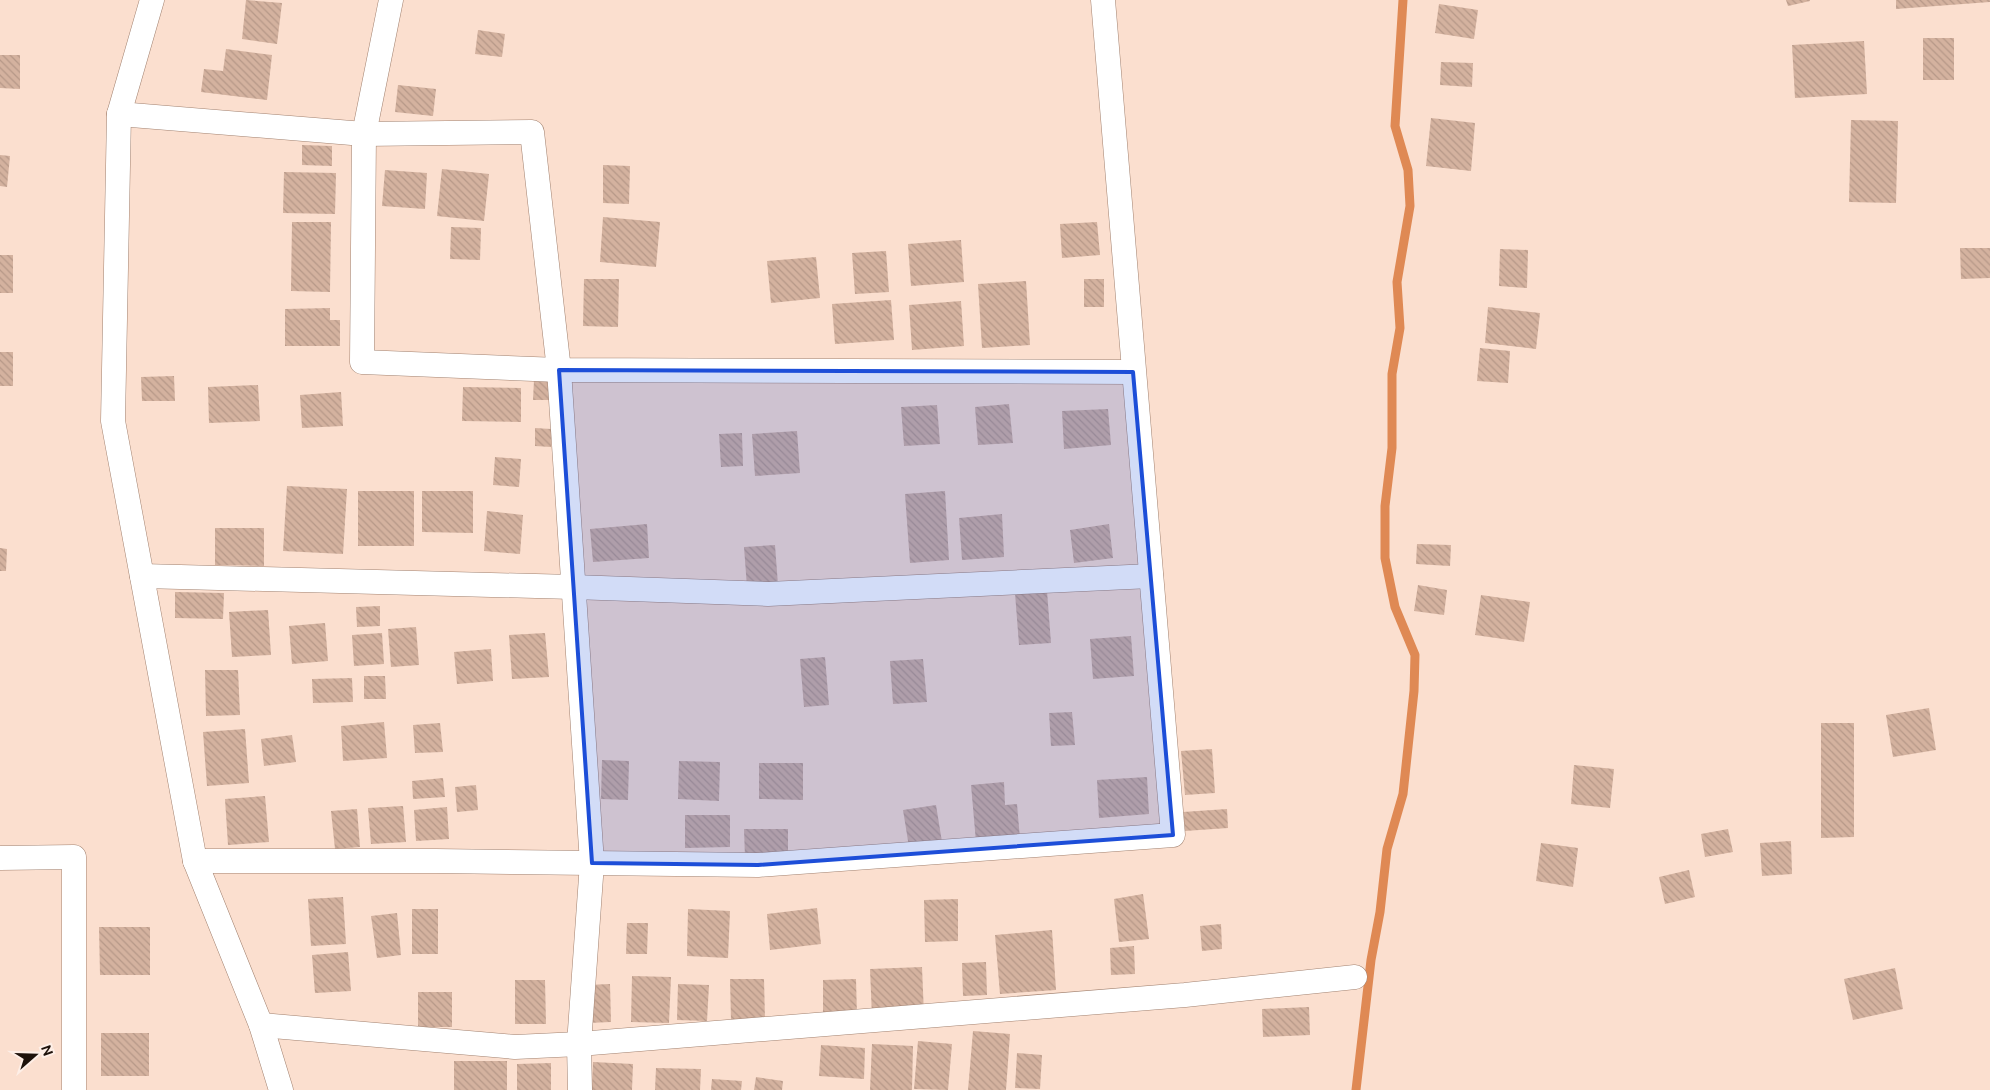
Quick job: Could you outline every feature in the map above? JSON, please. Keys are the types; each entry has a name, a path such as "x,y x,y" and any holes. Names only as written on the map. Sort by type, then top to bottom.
{"street":[{"path":"152,0 119,114 113,421 195,861 261,1026 280,1090"},
{"path":"392,0 364,134 362,362 559,370 1133,372"},
{"path":"195,861 436,861 758,865 1173,834 1103,0"},
{"path":"119,114 364,134 532,132 559,370 592,863 579,1044 580,1090"},
{"path":"142,576 573,586 768,594 1151,576"},
{"path":"0,858 74,857 74,1090"},
{"path":"261,1026 514,1047 579,1044 1175,996 1355,977"}],"highlighted area":[{"path":"559,370 1133,372 1173,835 758,865 592,863"}],"building":[{"path":"246,0 282,3 277,44 242,39"},
{"path":"1786,0 1810,0 1810,1 1788,6"},
{"path":"1896,0 1990,0 1990,2 1896,9"},
{"path":"1439,4 1478,10 1474,39 1435,33"},
{"path":"478,30 505,34 502,57 475,54"},
{"path":"1923,38 1954,38 1954,80 1923,80"},
{"path":"1864,41 1867,94 1795,98 1792,45"},
{"path":"226,49 272,55 267,100 201,92 204,69 223,71"},
{"path":"0,55 20,55 20,89 0,88"},
{"path":"1441,62 1473,63 1472,87 1440,85"},
{"path":"398,85 436,89 433,116 395,112"},
{"path":"1431,118 1475,123 1471,171 1426,166"},
{"path":"1851,120 1898,121 1896,203 1849,202"},
{"path":"302,145 332,146 332,166 302,165"},
{"path":"0,155 10,156 7,187 0,186"},
{"path":"603,165 630,166 629,204 603,203"},
{"path":"442,169 489,174 484,221 437,216"},
{"path":"385,170 427,173 425,209 382,206"},
{"path":"284,172 336,173 335,214 283,213"},
{"path":"603,217 660,222 656,267 600,262"},
{"path":"292,222 331,222 330,292 291,291"},
{"path":"1097,222 1100,255 1062,258 1060,224"},
{"path":"451,227 481,228 480,260 450,259"},
{"path":"961,240 964,282 911,286 908,244"},
{"path":"1960,248 1990,248 1990,278 1961,279"},
{"path":"1500,249 1528,250 1527,288 1499,286"},
{"path":"886,251 889,292 855,294 852,253"},
{"path":"0,255 13,255 13,293 0,293"},
{"path":"816,257 820,298 771,303 767,261"},
{"path":"584,279 619,279 618,327 583,326"},
{"path":"1084,279 1104,279 1104,307 1084,307"},
{"path":"1026,281 1030,345 982,348 978,284"},
{"path":"891,300 894,340 835,344 832,304"},
{"path":"961,301 964,346 912,350 909,305"},
{"path":"1488,307 1540,313 1536,349 1485,343"},
{"path":"330,308 330,320 340,320 340,346 285,346 285,309"},
{"path":"1480,348 1510,351 1508,383 1477,381"},
{"path":"0,352 13,352 13,386 0,386"},
{"path":"174,376 175,401 142,401 141,377"},
{"path":"534,380 551,381 551,400 533,400"},
{"path":"258,385 260,421 209,423 208,387"},
{"path":"463,387 521,388 521,422 462,421"},
{"path":"341,392 343,426 302,428 300,395"},
{"path":"1009,404 1013,443 978,445 975,407"},
{"path":"937,405 940,444 904,446 901,407"},
{"path":"1108,409 1111,445 1064,449 1062,411"},
{"path":"535,428 551,429 551,447 535,446"},
{"path":"797,431 800,473 755,476 752,434"},
{"path":"742,433 743,466 721,467 719,434"},
{"path":"495,457 521,459 519,487 493,485"},
{"path":"287,486 347,489 343,554 283,551"},
{"path":"358,491 414,491 414,546 358,546"},
{"path":"422,491 473,491 473,533 422,532"},
{"path":"945,491 949,560 910,563 905,494"},
{"path":"487,511 523,515 520,554 484,551"},
{"path":"1002,514 1004,557 962,560 959,518"},
{"path":"647,524 649,558 593,562 590,529"},
{"path":"1109,524 1113,558 1074,563 1070,530"},
{"path":"215,528 264,528 264,566 215,565"},
{"path":"1417,544 1451,545 1450,566 1416,564"},
{"path":"775,545 778,585 747,587 744,547"},
{"path":"0,548 7,549 6,571 0,571"},
{"path":"1418,585 1447,590 1444,615 1414,611"},
{"path":"1047,591 1051,643 1019,645 1015,593"},
{"path":"175,592 224,593 223,619 175,618"},
{"path":"1481,595 1530,602 1524,642 1475,635"},
{"path":"380,606 380,626 357,627 356,607"},
{"path":"268,610 271,655 232,657 229,612"},
{"path":"325,623 328,661 292,664 289,626"},
{"path":"416,627 419,665 391,667 388,629"},
{"path":"382,633 384,664 354,666 352,635"},
{"path":"545,633 549,677 512,679 509,635"},
{"path":"1131,636 1134,676 1093,679 1090,639"},
{"path":"491,649 493,681 457,684 454,652"},
{"path":"825,657 829,705 804,707 800,659"},
{"path":"923,659 927,702 893,704 890,661"},
{"path":"205,670 238,670 240,715 206,716"},
{"path":"364,676 385,676 386,699 364,699"},
{"path":"352,678 353,702 313,703 312,679"},
{"path":"1929,708 1936,750 1893,757 1886,715"},
{"path":"1072,712 1075,745 1051,746 1049,713"},
{"path":"384,722 387,758 343,761 341,726"},
{"path":"440,723 443,752 415,753 413,725"},
{"path":"1821,723 1854,723 1854,837 1821,838"},
{"path":"245,729 249,783 207,786 203,732"},
{"path":"292,735 296,762 264,766 261,739"},
{"path":"1212,749 1215,793 1185,795 1181,751"},
{"path":"602,760 629,761 628,800 601,799"},
{"path":"679,761 720,762 719,801 678,799"},
{"path":"759,763 803,763 803,800 759,799"},
{"path":"1574,765 1614,769 1610,808 1571,804"},
{"path":"1147,777 1149,814 1099,818 1097,780"},
{"path":"443,778 445,797 413,799 412,781"},
{"path":"1004,782 1005,805 1017,804 1020,839 976,842 971,785"},
{"path":"476,785 478,810 457,812 455,787"},
{"path":"265,796 269,842 228,845 225,799"},
{"path":"936,805 942,842 909,847 903,810"},
{"path":"403,806 406,842 371,844 368,808"},
{"path":"447,807 449,839 416,841 414,810"},
{"path":"357,809 360,847 335,849 331,811"},
{"path":"1227,809 1228,828 1185,831 1183,812"},
{"path":"685,815 730,815 730,847 685,848"},
{"path":"744,829 788,829 788,857 745,858"},
{"path":"1728,829 1733,852 1705,857 1701,834"},
{"path":"1791,841 1792,874 1762,876 1760,843"},
{"path":"1541,843 1578,848 1573,887 1536,881"},
{"path":"1689,870 1695,897 1665,904 1659,877"},
{"path":"1143,894 1149,939 1119,942 1114,899"},
{"path":"343,897 346,944 311,946 308,899"},
{"path":"958,899 958,941 925,942 924,900"},
{"path":"817,908 821,944 770,950 767,914"},
{"path":"412,909 438,909 438,954 412,954"},
{"path":"688,909 730,911 728,958 687,956"},
{"path":"397,913 401,955 377,958 371,916"},
{"path":"627,923 648,923 647,954 626,954"},
{"path":"1221,924 1222,949 1202,951 1200,926"},
{"path":"99,927 150,927 150,975 100,975"},
{"path":"1052,930 1056,990 1000,994 995,935"},
{"path":"1134,946 1135,974 1111,975 1110,948"},
{"path":"348,952 351,991 315,993 312,955"},
{"path":"986,962 987,995 963,996 962,963"},
{"path":"922,967 924,1015 872,1017 870,969"},
{"path":"1895,968 1903,1009 1853,1020 1844,979"},
{"path":"632,976 671,977 669,1023 631,1022"},
{"path":"730,979 764,979 765,1020 731,1020"},
{"path":"856,979 857,1016 823,1017 823,980"},
{"path":"515,980 545,980 546,1024 515,1024"},
{"path":"610,984 611,1022 588,1023 587,985"},
{"path":"678,984 709,985 707,1021 677,1020"},
{"path":"418,992 452,992 452,1027 418,1027"},
{"path":"1309,1007 1310,1035 1263,1037 1262,1009"},
{"path":"973,1031 1010,1034 1006,1090 968,1090"},
{"path":"101,1033 149,1033 149,1076 101,1076"},
{"path":"918,1041 952,1044 948,1090 914,1089"},
{"path":"872,1044 913,1046 912,1090 870,1090"},
{"path":"821,1045 865,1048 864,1079 819,1076"},
{"path":"1017,1053 1042,1055 1040,1089 1015,1088"},
{"path":"454,1061 507,1061 507,1090 454,1090"},
{"path":"593,1062 633,1064 632,1090 592,1090"},
{"path":"551,1063 551,1090 517,1090 517,1064"},
{"path":"656,1068 701,1069 700,1090 655,1090"},
{"path":"756,1077 783,1081 782,1090 754,1090"},
{"path":"712,1079 742,1081 741,1090 711,1090"}],"waterway":[{"path":"1356,1090 1371,960 1380,912 1387,849 1403,794 1414,691 1415,655 1395,607 1385,558 1385,506 1392,448 1392,374 1400,328 1397,282 1410,206 1408,170 1395,126 1403,0"}]}
